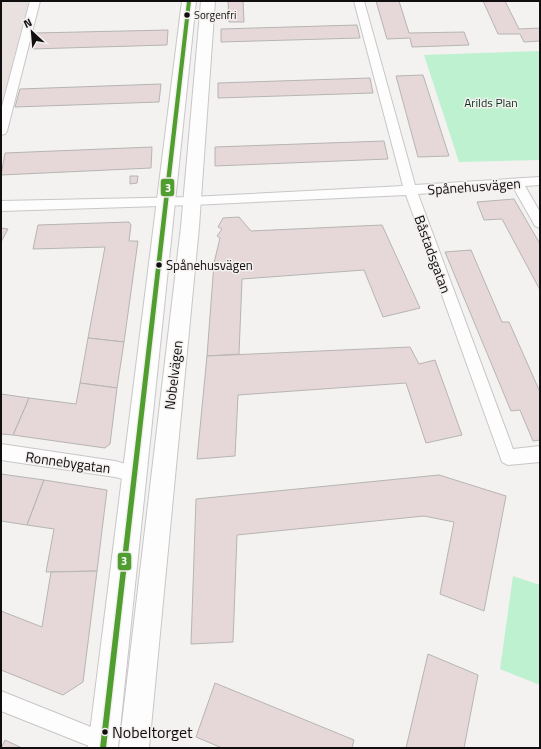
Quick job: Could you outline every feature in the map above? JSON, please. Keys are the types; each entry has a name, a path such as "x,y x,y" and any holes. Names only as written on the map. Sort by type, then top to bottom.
{"main road":[{"name":"Nobelvägen","path":"104,745 189,1"},
{"name":"Nobelvägen","path":"134,748 192,201 208,1"}],"street":[{"path":"1,130 35,1"},
{"name":"Båstadsgatan","path":"359,1 410,190 508,457 540,454"},
{"path":"516,182 540,223"},
{"name":"Spånehusvägen","path":"1,206 192,201 410,190 516,182 540,182"},
{"name":"Ronnebygatan","path":"1,452 115,469 135,474"},
{"path":"1,701 104,745"}],"shaded area":[{"path":"1,1 29,1 1,106"}],"green space":[{"name":"Arilds Plan","path":"540,51 540,160 459,162 424,55"},
{"path":"513,576 540,585 540,685 500,669"}],"building":[{"path":"228,1 243,1 244,22 229,22"},
{"path":"376,1 399,1 409,33 464,32 469,45 412,47 410,38 387,39"},
{"path":"483,1 505,1 519,29 540,28 540,41 524,42 520,34 498,34"},
{"path":"357,25 360,38 221,42 221,29"},
{"path":"168,30 167,45 31,49 35,33"},
{"path":"423,75 449,156 418,157 396,76"},
{"path":"370,78 373,93 218,98 218,83"},
{"path":"161,84 159,102 15,107 20,89"},
{"path":"384,141 388,159 215,166 215,147"},
{"path":"152,147 151,168 1,175 5,153"},
{"path":"130,176 138,176 137,183 130,184"},
{"path":"514,199 540,244 540,290 502,219 484,220 477,202"},
{"path":"239,217 251,231 382,225 420,308 383,317 364,270 242,279 239,354 207,356 214,263 220,238 217,236 222,229 218,227 223,218"},
{"path":"129,222 131,225 129,241 138,241 124,342 88,338 105,247 33,249 38,225"},
{"path":"1,228 8,229 1,242"},
{"path":"471,250 502,322 509,322 540,392 540,440 533,441 520,410 511,411 445,252"},
{"path":"88,338 124,342 117,388 80,383"},
{"path":"410,347 419,364 435,360 462,435 426,443 406,383 238,395 235,456 197,459 207,356"},
{"path":"80,383 117,388 110,444 105,448 13,435 29,398 76,404"},
{"path":"1,394 29,398 13,435 1,434"},
{"path":"1,474 44,480 27,525 1,521"},
{"path":"439,475 506,496 484,611 440,594 454,522 424,516 237,535 233,642 191,644 196,499"},
{"path":"44,480 107,490 97,571 46,572 54,529 27,525"},
{"path":"97,571 83,682 63,695 1,670 1,611 42,627 51,572"},
{"path":"428,654 478,675 464,748 406,748"},
{"path":"215,683 354,740 352,748 222,748 196,737"},
{"path":"5,740 22,748 1,748"}],"transit line":[{"name":"3","path":"103,748 189,1"}],"place":[{"name":"Sorgenfri","path":"187,15"},
{"name":"Spånehusvägen","path":"159,265"},
{"name":"Nobeltorget","path":"105,732"}]}
